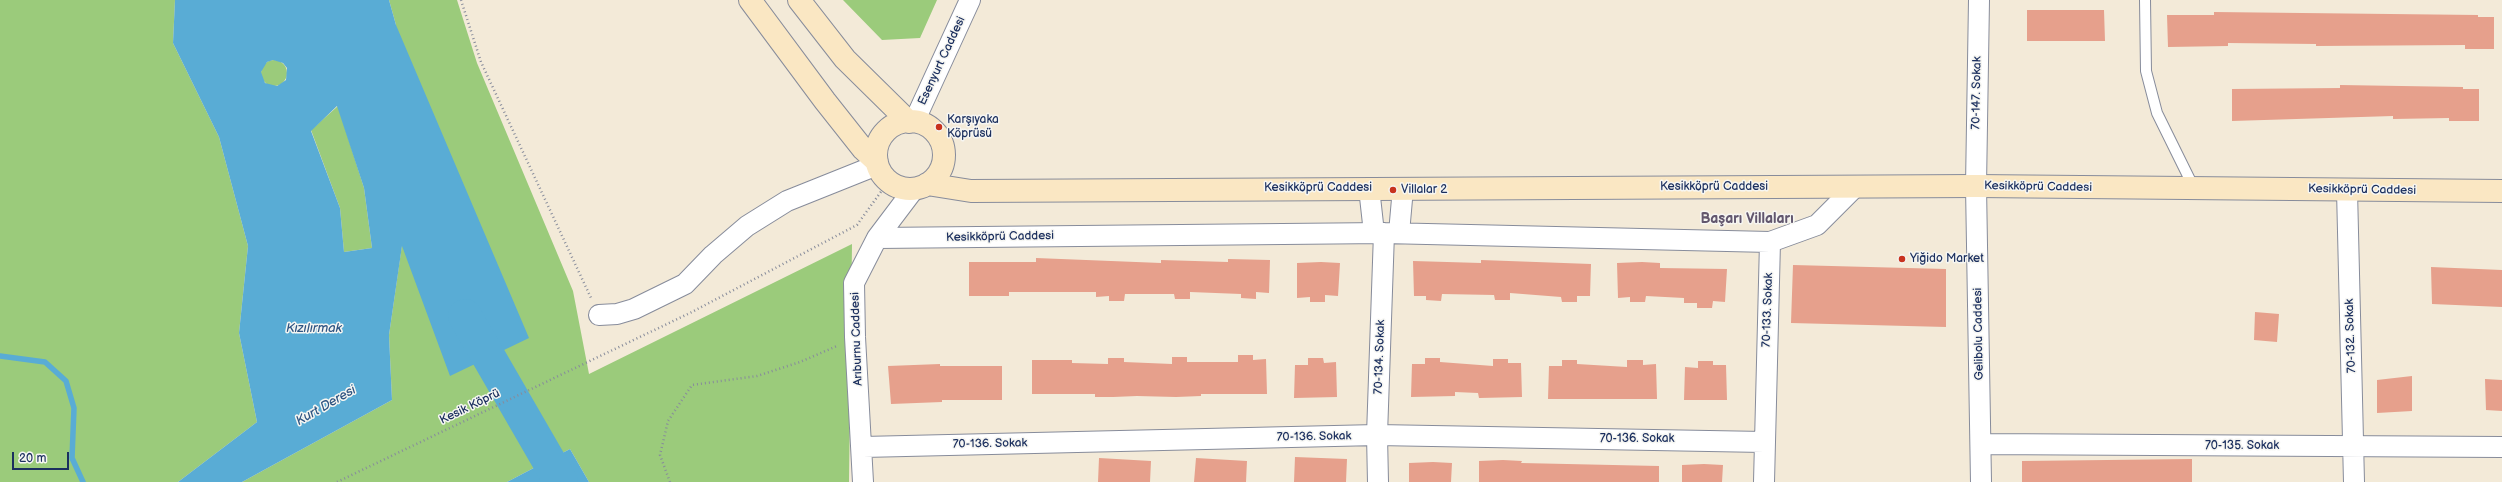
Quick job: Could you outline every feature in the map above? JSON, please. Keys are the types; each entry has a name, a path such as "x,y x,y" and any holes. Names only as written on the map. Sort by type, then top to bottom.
{"street":[{"path":"750,0 825,101 881,170 902,188 921,186 940,169 943,159 942,146 937,135 928,127 912,122 845,59 799,0"},
{"name":"Esenyurt Caddesi","path":"912,122 970,0"},
{"name":"70-147. Sokak","path":"1976,186 1979,0"},
{"path":"881,170 877,148 882,137 895,125 912,122"},
{"path":"599,315 617,314 634,309 685,284 713,255 742,231 787,201 881,170"},
{"name":"Kesikköprü Caddesi","path":"921,186 971,191 1856,186 2502,191"},
{"name":"Arıburnu Caddesi","path":"863,482 863,447 855,336 854,283 878,238 921,186"},
{"path":"1770,242 1817,225 1856,186"},
{"name":"Gelibolu Caddesi","path":"1976,186 1982,444 1981,482"},
{"path":"1369,188 1386,233"},
{"path":"1386,233 1403,188"},
{"name":"70-132. Sokak","path":"2347,190 2355,447 2354,482"},
{"name":"Kesikköprü Caddesi","path":"878,238 1386,233 1770,242"},
{"name":"70-134. Sokak","path":"1378,482 1377,435 1386,233"},
{"name":"70-133. Sokak","path":"1764,482 1770,242"},
{"name":"70-136. Sokak","path":"863,447 1377,435 1764,442"},
{"name":"70-135. Sokak","path":"1982,444 2502,447"}],"lane":[{"path":"2145,0 2146,71 2157,113 2194,188"}],"path":[{"path":"461,0 481,62 599,315"},
{"name":"Kesik Köprü","path":"337,482 690,312 857,225 881,170"},
{"path":"670,482 660,455 668,421 692,385 757,376 826,352 855,336"}],"green space":[{"path":"0,0 175,0 173,43 219,137 248,246 239,333 257,422 178,482 0,482"},
{"path":"389,0 457,0 477,63 573,291 589,374 852,244 849,482 589,482 570,449 507,482 242,482 392,400 389,335 402,245 396,25"},
{"path":"843,0 937,0 920,38 882,40"},
{"path":"274,60 283,64 287,73 283,82 274,86 265,82 261,73 265,64"},
{"path":"338,106 364,188 372,248 344,252 340,208 311,130"}],"water":[{"name":"Kızılırmak","path":"175,0 389,0 396,25 529,338 450,376 402,246 389,335 392,400 242,482 178,482 257,422 239,333 248,246 219,137 173,43","holes":["273,60 283,63 287,68 286,80 277,86 265,83 261,72 267,62","337,106 364,188 372,248 344,252 340,208 311,131"]},
{"path":"570,449 589,482 507,482"}],"building":[{"path":"2027,10 2104,10 2105,41 2027,41"},
{"path":"2214,12 2478,15 2478,17 2494,17 2494,49 2465,49 2465,45 2316,46 2316,44 2228,43 2228,46 2168,47 2167,15 2214,15"},
{"path":"2340,85 2463,87 2463,89 2479,89 2479,121 2449,121 2449,118 2393,119 2393,116 2232,121 2232,89 2340,88"},
{"path":"1036,258 1161,263 1161,260 1228,262 1228,259 1270,260 1269,293 1256,292 1256,299 1241,298 1241,294 1190,292 1190,299 1175,299 1174,294 1125,294 1124,301 1109,301 1109,296 1096,297 1096,292 1009,292 1009,296 969,296 969,262 1036,262"},
{"path":"1481,260 1591,264 1590,296 1577,296 1577,302 1562,302 1561,297 1510,293 1510,300 1495,300 1494,295 1442,294 1441,301 1426,300 1426,296 1414,296 1413,261 1481,263"},
{"path":"1297,263 1340,263 1338,296 1325,295 1325,302 1310,302 1310,297 1297,298"},
{"path":"1617,263 1660,263 1660,268 1727,269 1725,302 1713,301 1712,308 1697,308 1697,303 1684,303 1684,298 1646,296 1645,302 1630,302 1630,297 1618,298"},
{"path":"1793,265 1946,269 1946,327 1791,323"},
{"path":"2431,267 2502,270 2502,307 2432,304"},
{"path":"2255,312 2279,314 2277,342 2254,340"},
{"path":"1238,355 1253,355 1253,360 1266,359 1267,394 1201,394 1201,396 1176,397 1095,397 1095,394 1032,394 1032,360 1072,360 1072,363 1108,364 1108,358 1124,358 1124,362 1172,364 1172,357 1187,357 1187,362 1238,362"},
{"path":"1308,358 1323,358 1324,363 1336,362 1337,397 1294,398 1295,365 1308,365"},
{"path":"1425,358 1440,358 1440,362 1493,366 1493,359 1508,359 1508,363 1521,363 1522,397 1479,398 1478,393 1455,392 1455,396 1411,397 1412,364 1425,364"},
{"path":"1562,360 1577,360 1577,364 1627,367 1627,360 1643,360 1643,365 1656,364 1657,399 1548,399 1549,366 1562,366"},
{"path":"1698,361 1713,361 1713,365 1726,365 1727,400 1684,400 1685,367 1698,368"},
{"path":"940,364 940,366 1002,366 1002,400 942,400 942,402 891,404 888,366"},
{"path":"2412,376 2412,411 2377,413 2377,380"},
{"path":"2485,379 2502,380 2502,411 2486,410"},
{"path":"1295,457 1347,459 1346,482 1294,482"},
{"path":"1099,458 1151,461 1150,482 1098,482"},
{"path":"1196,458 1247,461 1246,482 1194,482"},
{"path":"2192,459 2192,482 2022,482 2022,461"},
{"path":"1479,461 1522,461 1521,463 1659,466 1659,482 1479,482"},
{"path":"1409,463 1452,463 1451,482 1409,482"},
{"path":"1682,465 1723,465 1722,482 1682,482"}],"waterway":[{"name":"Kızılırmak","path":"465,316 561,482"},
{"name":"Kurt Deresi","path":"0,356 45,362 66,381 74,408 72,458 83,482"}],"place":[{"name":"Karşıyaka Köprüsü","path":"939,127"},
{"name":"Villalar 2","path":"1393,190"},
{"name":"Yiğido Market","path":"1902,259"}],"district":[{"name":"Başarı Villaları","path":"1747,219"}]}
